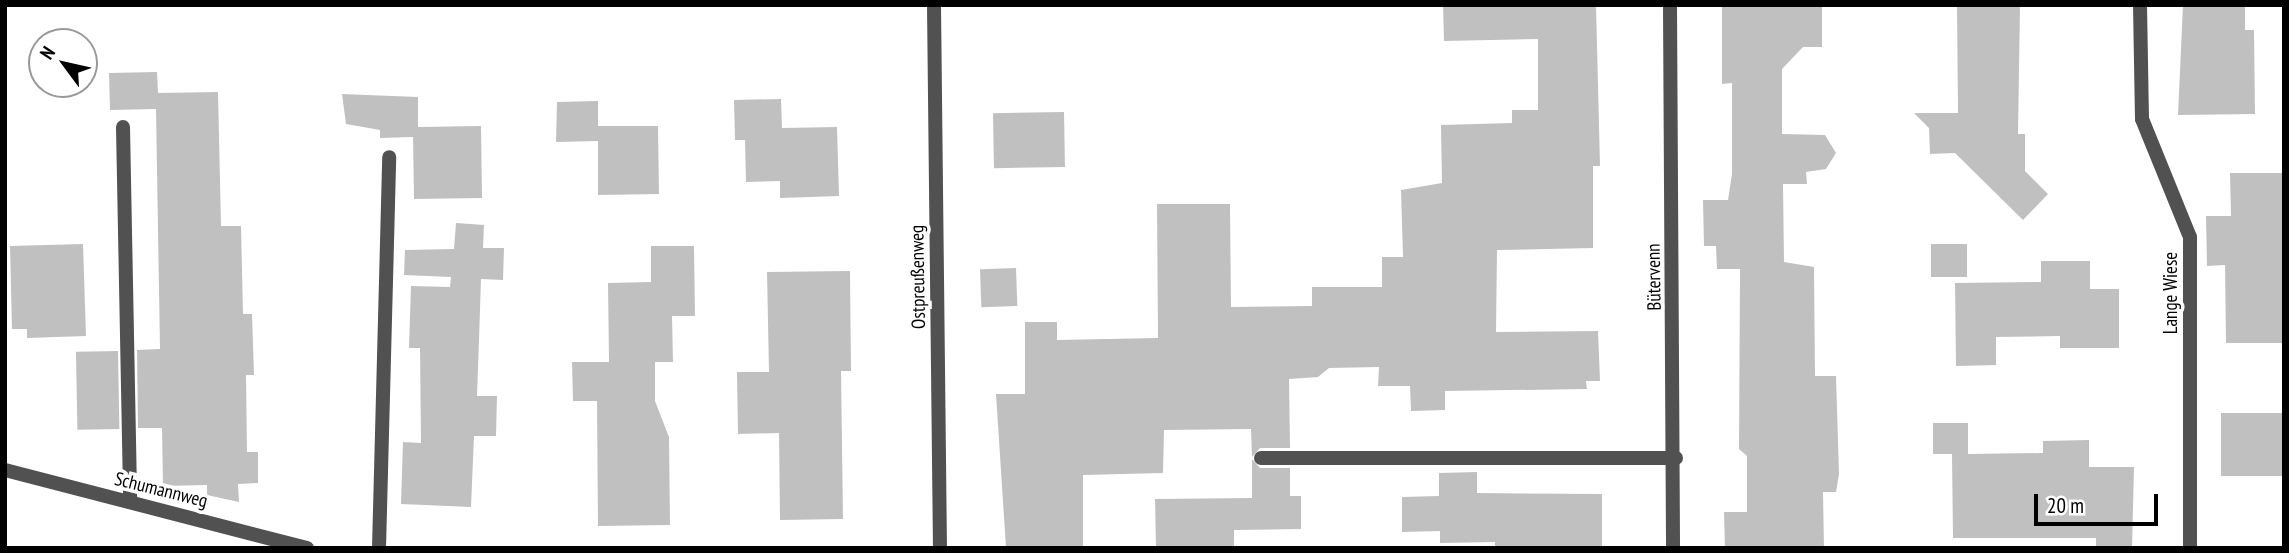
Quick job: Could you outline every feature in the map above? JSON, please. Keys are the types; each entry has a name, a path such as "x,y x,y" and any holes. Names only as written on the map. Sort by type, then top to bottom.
{"street":[{"name":"Ostpreußenweg","path":"934,5 940,548"},
{"name":"Bütervenn","path":"1670,5 1676,458 1673,548"},
{"name":"Lange Wiese","path":"2140,5 2141,118 2190,237 2190,548"},
{"path":"123,127 130,502"},
{"path":"379,548 389,157"},
{"path":"1261,458 1676,458"},
{"name":"Schumannweg","path":"5,470 307,548"}],"building":[{"path":"1443,5 1596,5 1600,166 1593,166 1593,248 1497,250 1496,332 1598,331 1600,381 1586,381 1587,389 1445,391 1445,410 1411,411 1410,386 1378,386 1379,367 1329,368 1318,377 1289,379 1290,448 1260,448 1252,457 1251,429 1164,430 1163,473 1083,475 1083,548 1006,548 996,394 1025,394 1025,322 1057,322 1057,340 1158,338 1157,204 1230,204 1231,307 1312,306 1312,287 1382,287 1382,257 1403,257 1401,190 1442,183 1441,125 1512,123 1512,110 1538,110 1538,39 1444,41"},
{"path":"1722,5 1822,5 1822,47 1803,47 1782,69 1782,134 1825,135 1836,153 1826,169 1806,172 1807,184 1783,184 1784,262 1814,267 1815,376 1836,376 1839,474 1836,492 1823,492 1824,548 1725,548 1724,512 1747,512 1747,456 1739,449 1740,269 1717,269 1716,246 1704,246 1703,200 1728,200 1732,174 1732,83 1722,84"},
{"path":"1957,5 2020,5 2018,134 2025,134 2025,171 2048,194 2023,220 1955,153 1930,154 1929,128 1914,113 1958,113"},
{"path":"2183,5 2245,5 2245,30 2254,30 2255,114 2178,115"},
{"path":"157,72 158,93 218,92 221,226 241,226 243,314 252,314 254,375 246,375 247,452 258,452 258,483 238,484 239,502 207,495 207,485 163,486 162,428 138,428 137,350 160,349 156,109 110,110 109,73"},
{"path":"342,94 418,97 418,127 481,126 482,198 414,199 413,137 380,138 380,130 346,124"},
{"path":"781,99 782,128 837,127 839,196 780,198 780,181 746,182 745,140 735,140 734,100"},
{"path":"598,101 598,126 658,126 659,194 598,195 598,141 556,142 557,102"},
{"path":"1064,112 1065,167 994,168 993,113"},
{"path":"2230,173 2284,173 2284,343 2226,343 2225,265 2207,266 2206,216 2231,216"},
{"path":"456,223 484,225 483,248 504,248 503,280 481,279 477,396 497,396 496,436 474,436 471,507 401,504 403,442 421,443 420,348 409,348 411,286 450,287 451,277 404,275 405,250 454,249"},
{"path":"83,244 86,336 27,338 27,329 12,329 10,246"},
{"path":"1931,244 1967,244 1967,277 1931,277"},
{"path":"651,246 694,246 695,316 672,316 673,362 655,362 655,401 669,437 670,525 598,526 597,401 573,401 572,362 609,362 608,283 651,282"},
{"path":"2041,261 2090,261 2090,289 2119,289 2119,348 2060,348 2060,336 1996,337 1996,365 1956,366 1955,283 2041,282"},
{"path":"1016,268 1017,306 981,307 980,269"},
{"path":"850,271 851,371 841,371 843,519 780,520 779,433 738,434 737,372 769,372 767,272"},
{"path":"118,351 119,429 77,430 76,352"},
{"path":"2221,413 2284,413 2284,476 2221,476"},
{"path":"1933,423 1968,423 1968,454 2043,453 2043,441 2089,440 2089,467 2134,467 2132,548 2096,548 2096,538 1953,538 1952,454 1933,454"},
{"path":"1252,459 1260,468 1290,468 1290,496 1301,496 1301,529 1234,530 1234,548 1156,548 1155,499 1252,498"},
{"path":"1477,472 1477,493 1602,494 1602,548 1495,548 1495,542 1440,543 1440,531 1402,532 1402,497 1439,496 1439,473"}]}
